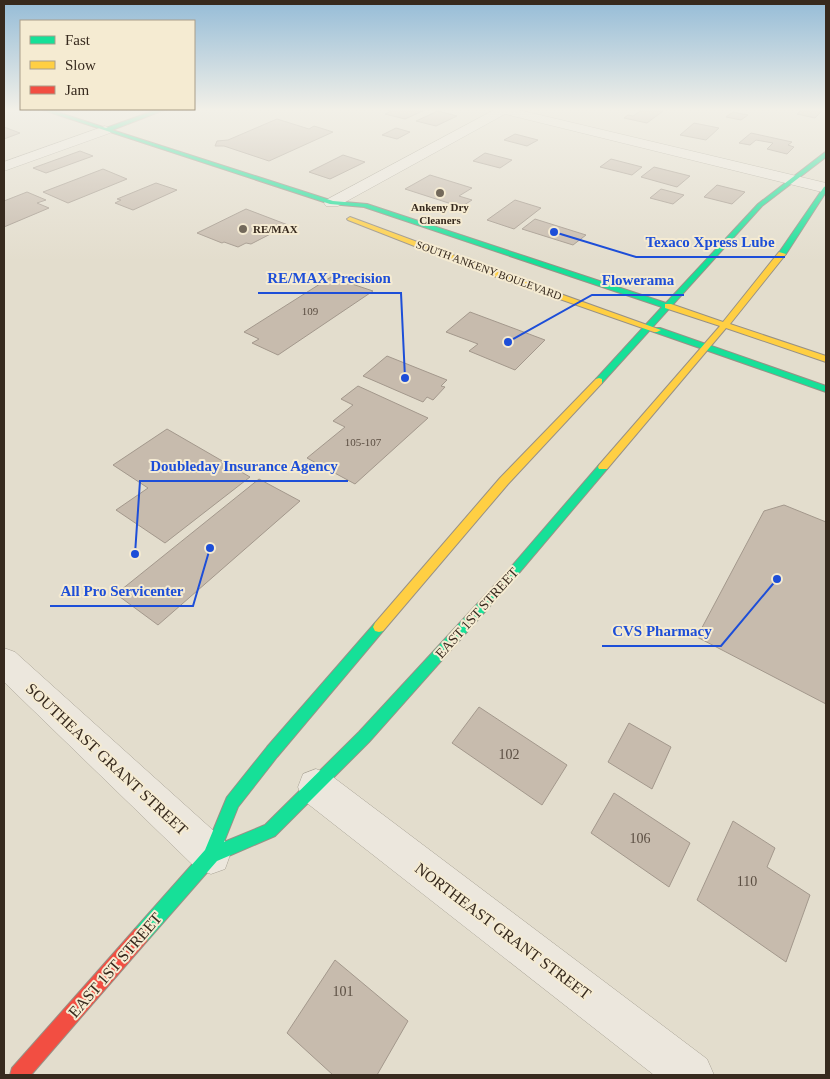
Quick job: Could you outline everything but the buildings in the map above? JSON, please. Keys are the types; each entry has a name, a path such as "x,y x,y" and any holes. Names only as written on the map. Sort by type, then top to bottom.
{"main road":[{"name":"SOUTH ANKENY BOULEVARD","path":"199,160 332,203 365,205 826,359"},
{"name":"EAST 1ST STREET","path":"20,1075 211,855 232,802 272,752 504,481 668,307 760,205 818,160"},
{"name":"EAST 1ST STREET","path":"211,855 270,831 371,730 509,577 715,337 782,254 826,188"},
{"name":"SOUTH ANKENY BOULEVARD","path":"332,203 342,216 471,265 826,389"}],"street":[{"path":"4,168 24,160"},
{"path":"332,203 410,160"},
{"path":"711,160 826,188"},
{"name":"SOUTHEAST GRANT STREET","path":"4,662 211,855"},
{"name":"NORTHEAST GRANT STREET","path":"316,787 691,1075"}],"traffic: fast":[{"path":"201,160 332,203 365,205 668,306"},
{"path":"599,381 760,205 818,160"},
{"path":"782,254 826,188"},
{"path":"657,330 826,389"},
{"path":"211,855 270,831 364,737 509,577 603,467"},
{"path":"141,935 211,855 232,802 272,752 379,627"}],"traffic: slow":[{"path":"350,219 471,265 657,330"},
{"path":"603,467 715,337 782,254"},
{"path":"668,306 826,359"},
{"path":"379,627 504,481 599,381"}],"traffic: jam":[{"path":"19,1075 141,935"}],"place":[{"name":"Ankeny Dry Cleaners","path":"440,193"},
{"name":"RE/MAX","path":"243,229"},
{"name":"Texaco Xpress Lube","path":"554,232"},
{"name":"Flowerama","path":"508,342"},
{"name":"RE/MAX Precision","path":"405,378"},
{"name":"All Pro Servicenter","path":"210,548"},
{"name":"Doubleday Insurance Agency","path":"135,554"},
{"name":"CVS Pharmacy","path":"777,579"}]}
